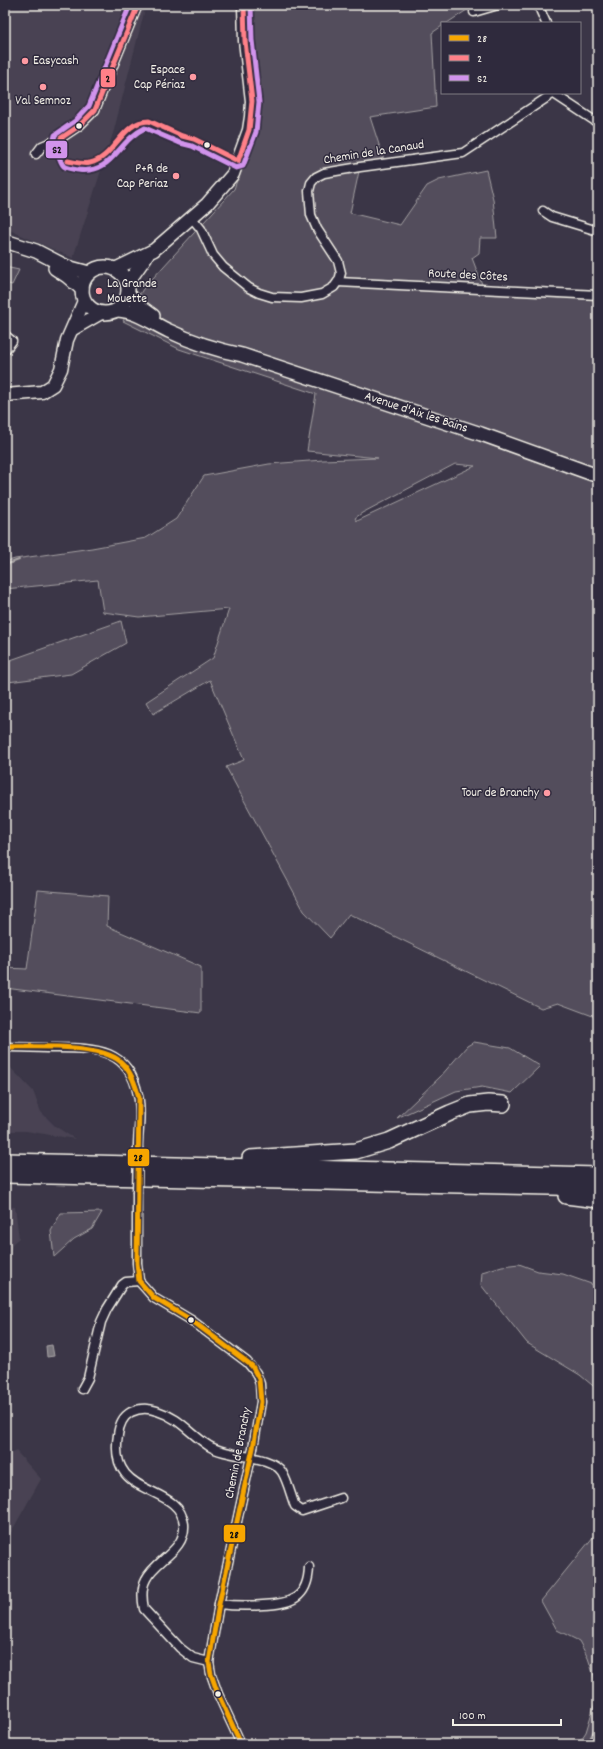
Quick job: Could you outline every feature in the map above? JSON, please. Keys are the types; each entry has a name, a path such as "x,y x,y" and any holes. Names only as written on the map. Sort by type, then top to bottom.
{"highway":[{"path":"126,1164 328,1154 356,1151 389,1141 450,1112 470,1105 488,1103 503,1104"},
{"path":"5,1161 598,1175"},
{"path":"5,1174 598,1188"},
{"path":"355,1182 562,1196 598,1200"}],"main road":[{"path":"5,242 36,251 67,267 89,273"},
{"path":"5,242 59,270 74,281 89,307 101,313 110,313 118,310 124,303 128,289 123,275 115,269 105,267 89,273 84,279 83,295"},
{"name":"Avenue d'Aix les Bains","path":"128,289 142,308 163,322 225,345 242,355"},
{"name":"Avenue d'Aix les Bains","path":"118,310 126,310 187,339 242,355 481,434 595,475"}],"street":[{"path":"36,154 42,146 61,138 79,126 95,110 138,5"},
{"path":"128,289 133,274 149,254 207,204 233,174 249,130 252,101 245,41 244,5"},
{"path":"474,12 498,5"},
{"path":"538,5 546,22"},
{"name":"Chemin de la Canaud","path":"338,282 342,273 340,265 317,229 310,209 310,187 316,177 324,173 360,167 463,153 552,94"},
{"path":"555,94 598,123"},
{"path":"544,211 552,217 598,231"},
{"path":"192,218 201,229 213,255 223,267 249,288 259,293 272,297 301,298 313,296 330,290 338,282"},
{"path":"115,269 149,254"},
{"name":"Route des Côtes","path":"338,282 598,295"},
{"path":"5,395 42,392 53,385 61,369 67,340 73,329 83,295"},
{"path":"73,329 101,313"},
{"path":"5,335 12,341 5,350"},
{"path":"5,1047 88,1048 109,1053 126,1067 136,1086 139,1097 137,1263 140,1281 126,1282 122,1285 107,1309 101,1322 88,1378 82,1389"},
{"name":"Chemin de Branchy","path":"140,1281 154,1298 191,1320 247,1362 256,1373 260,1384 261,1402 251,1458 219,1604 209,1662 211,1674 218,1694 241,1744"},
{"path":"209,1662 193,1658 180,1648 144,1609 143,1588 148,1574 176,1547 184,1530 184,1522 181,1513 170,1501 140,1487 125,1473 118,1458 116,1445 119,1426 124,1418 132,1411 147,1409 155,1410 176,1418 211,1448 223,1453 264,1461 278,1468 282,1473 295,1506 299,1510 302,1511 341,1498"},
{"path":"219,1604 238,1607 282,1604 290,1601 297,1597 303,1590 307,1582 309,1567"}],"shaded area":[{"path":"5,5 146,5 114,130 73,258 5,228"},
{"path":"252,5 482,5 470,8 449,22 441,22 441,27 432,33 436,107 370,117 384,160 361,162 350,213 400,225 427,186 439,180 486,170 493,199 497,238 480,238 479,253 472,258 485,292 598,299 598,1018 558,1003 541,1008 349,914 330,938 304,911 226,767 244,760 210,680 153,714 146,702 213,658 229,609 139,617 103,612 98,580 5,589 5,562 15,559 92,548 146,538 176,519 204,476 269,464 378,458 307,451 316,394 179,349 123,321 143,289 234,189 260,115 251,21","holes":["455,464 475,466 357,521 355,518 362,513"]},
{"path":"5,267 19,270 12,285 5,283"},
{"path":"121,621 126,643 71,674 8,682 5,684 5,662"},
{"path":"38,890 108,896 107,926 201,967 201,1013 5,988 5,968 27,969"},
{"path":"474,1042 510,1048 540,1066 512,1093 482,1087 456,1091 397,1118 440,1077 467,1046"},
{"path":"5,1062 33,1091 41,1112 55,1126 75,1139 26,1131 5,1131"},
{"path":"5,1207 15,1207 19,1238 13,1243 5,1271"},
{"path":"102,1212 92,1229 74,1239 54,1257 51,1231 61,1213"},
{"path":"519,1264 538,1271 563,1274 597,1286 598,1390 580,1375 527,1343 481,1285 482,1272 502,1266"},
{"path":"52,1345 54,1356 47,1357 46,1346"},
{"path":"16,1451 41,1479 5,1543 5,1456"},
{"path":"598,1531 598,1744 578,1744 586,1732 597,1696 594,1676 588,1658 579,1641 557,1630 541,1601"}],"waterway":[{"path":"5,565 19,560"},
{"path":"588,1744 598,1721"}],"transit line":[{"name":"S2","path":"130,5 89,106 75,121 55,135 54,139 60,159 63,165 67,168 90,170 99,167 107,162 128,141 145,128 180,143 192,146 236,168 243,166 256,132 259,102 252,40 251,5"},
{"name":"2","path":"61,138 79,126 95,110 138,5"},
{"name":"2","path":"238,161 249,130 252,101 245,41 244,5"},
{"name":"2","path":"68,161 85,164 99,160 131,127 139,123 149,121 182,136 194,139 238,161"},
{"name":"28","path":"5,1047 66,1047 82,1049 111,1056 121,1062 127,1069 139,1097 137,1263 139,1281 154,1298 191,1320 252,1366 259,1379 261,1402 253,1448 219,1604 209,1662 211,1674 218,1694 241,1744"}],"place":[{"name":"Easycash","path":"25,61"},
{"name":"Espace Cap Périaz","path":"193,77"},
{"name":"Val Semnoz","path":"43,87"},
{"name":"P+R de Cap Periaz","path":"176,176"},
{"name":"La Grande Mouette","path":"99,291"},
{"name":"Tour de Branchy","path":"547,793"}]}
